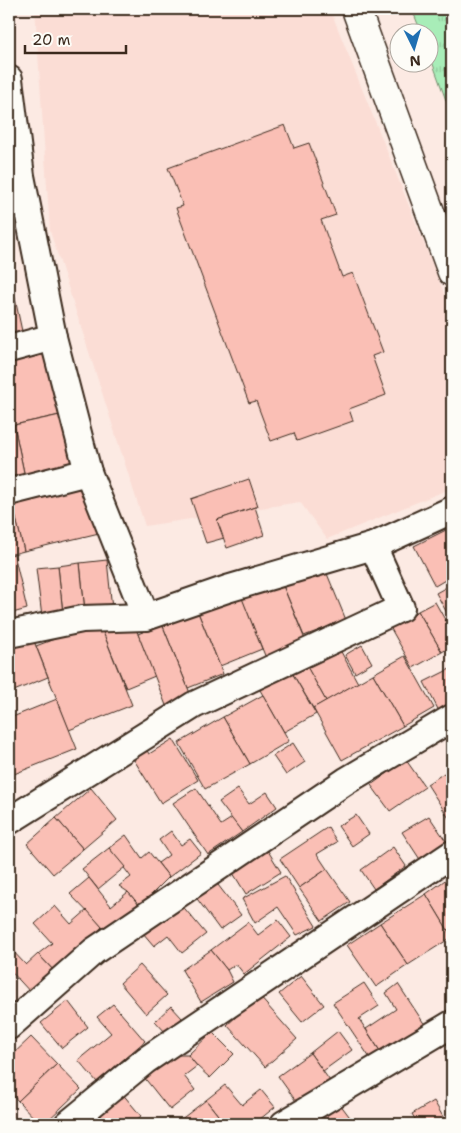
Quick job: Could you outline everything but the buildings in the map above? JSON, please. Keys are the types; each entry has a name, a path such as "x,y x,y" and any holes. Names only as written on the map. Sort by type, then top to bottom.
{"street":[{"path":"356,9 452,272"},
{"path":"9,79 15,177 53,337 88,472 146,617"},
{"path":"9,349 53,337"},
{"path":"9,492 88,472"},
{"path":"9,634 82,619 146,617 227,589 373,546 452,510"},
{"path":"9,821 194,706 401,608 373,546"},
{"path":"9,1026 94,952 346,781 452,718"},
{"path":"68,1124 146,1060 452,854"},
{"path":"284,1124 452,1024"}],"shaded area":[{"path":"35,9 330,9 452,313 452,488 327,539 300,502 145,526 50,231"}],"green space":[{"path":"412,9 452,9 452,117 436,72 438,72 438,22 417,22"}]}
